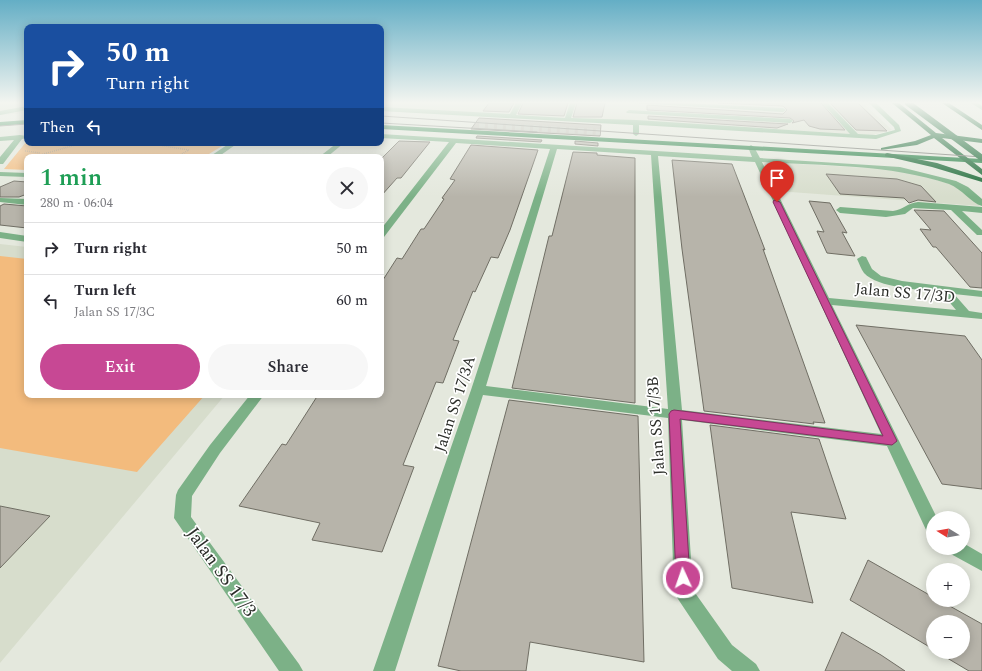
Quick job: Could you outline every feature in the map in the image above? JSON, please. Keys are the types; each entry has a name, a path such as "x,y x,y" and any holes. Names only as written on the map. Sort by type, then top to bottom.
{"highway":[{"path":"952,134 982,156"},
{"path":"885,152 917,143 936,135 982,141"},
{"path":"936,135 982,173"},
{"path":"885,152 982,180"}],"main road":[{"path":"510,134 751,148 958,153 982,156"},
{"path":"637,134 885,152 982,161"}],"street":[{"path":"831,134 876,137 886,134"},
{"path":"384,136 900,169 953,183 965,189 982,203"},
{"path":"0,139 23,137"},
{"path":"0,162 3,154 23,137"},
{"path":"384,232 454,141"},
{"path":"218,154 230,146"},
{"path":"327,154 337,146"},
{"name":"Jalan SS 17/3A","path":"384,671 478,390 554,147"},
{"path":"751,148 926,512"},
{"name":"Jalan SS 17/3B","path":"654,154 674,414 684,593 725,652 749,671"},
{"path":"0,174 24,175"},
{"path":"0,200 24,202"},
{"path":"840,210 890,214 900,213 910,205 982,210"},
{"path":"954,208 980,233"},
{"path":"0,235 24,238"},
{"path":"862,259 868,272 877,278 902,284 946,291 982,294"},
{"path":"946,291 965,314"},
{"name":"Jalan SS 17/3D","path":"824,301 982,316"},
{"path":"478,390 892,441"},
{"name":"Jalan SS 17/3","path":"255,398 215,449 184,495 182,518 292,671"},
{"path":"968,555 982,563"}],"path":[{"path":"38,154 73,146"},
{"path":"165,146 189,150 182,154"}],"shaded area":[{"path":"836,134 875,134 869,136"},
{"path":"24,145 24,146 222,146 209,154 24,154 24,170 4,169"},
{"path":"763,162 902,170 950,184 961,189 980,206 777,191"},
{"path":"0,244 24,247 24,398 222,398 0,663"},
{"path":"0,256 24,259 24,398 202,398 137,472 0,448"}],"building":[{"path":"569,134 600,134 600,136"},
{"path":"477,136 542,140 541,142 476,138"},
{"path":"399,141 430,142 401,178 397,178 384,193 384,156"},
{"path":"575,141 598,143 598,146 575,144"},
{"path":"471,145 538,150 510,230 498,258 491,257 475,292 473,291 453,340 459,341 443,383 436,382 403,465 414,467 382,552 312,540 320,523 239,506 282,444 286,445 316,398 384,398 384,278 397,258 402,259 421,229 424,229 444,199 442,198 455,180 450,179"},
{"path":"573,152 597,153 597,155 635,158 635,403 512,388 549,236 552,236"},
{"path":"672,160 732,164 765,250 763,249 825,423 813,422 814,424 704,411 682,249"},
{"path":"826,174 897,179 921,186 936,202 918,200 909,203 904,198 840,194"},
{"path":"14,181 24,182 24,195 19,197 0,197 0,187"},
{"path":"809,201 830,203 847,233 842,232 855,256 827,253 817,231 824,232"},
{"path":"4,204 24,206 24,228 0,225 0,206"},
{"path":"914,210 944,211 982,253 982,288 970,287 936,247 933,247 920,229 931,230"},
{"path":"856,325 965,336 982,360 982,489 942,484"},
{"path":"509,400 638,416 644,662 530,642 526,671 461,671 438,666"},
{"path":"710,425 819,439 846,519 791,512 813,603 732,588"},
{"path":"0,506 50,516 0,568"},
{"path":"868,560 926,593 926,607 952,607 966,615 926,615 926,645 850,600"},
{"path":"970,617 982,624 982,671 969,671 949,659 970,659"},
{"path":"842,632 881,655 905,671 825,671"}],"tram line":[{"path":"649,134 982,157"}],"route":[{"path":"683,578 674,414 892,441 777,202"}]}
